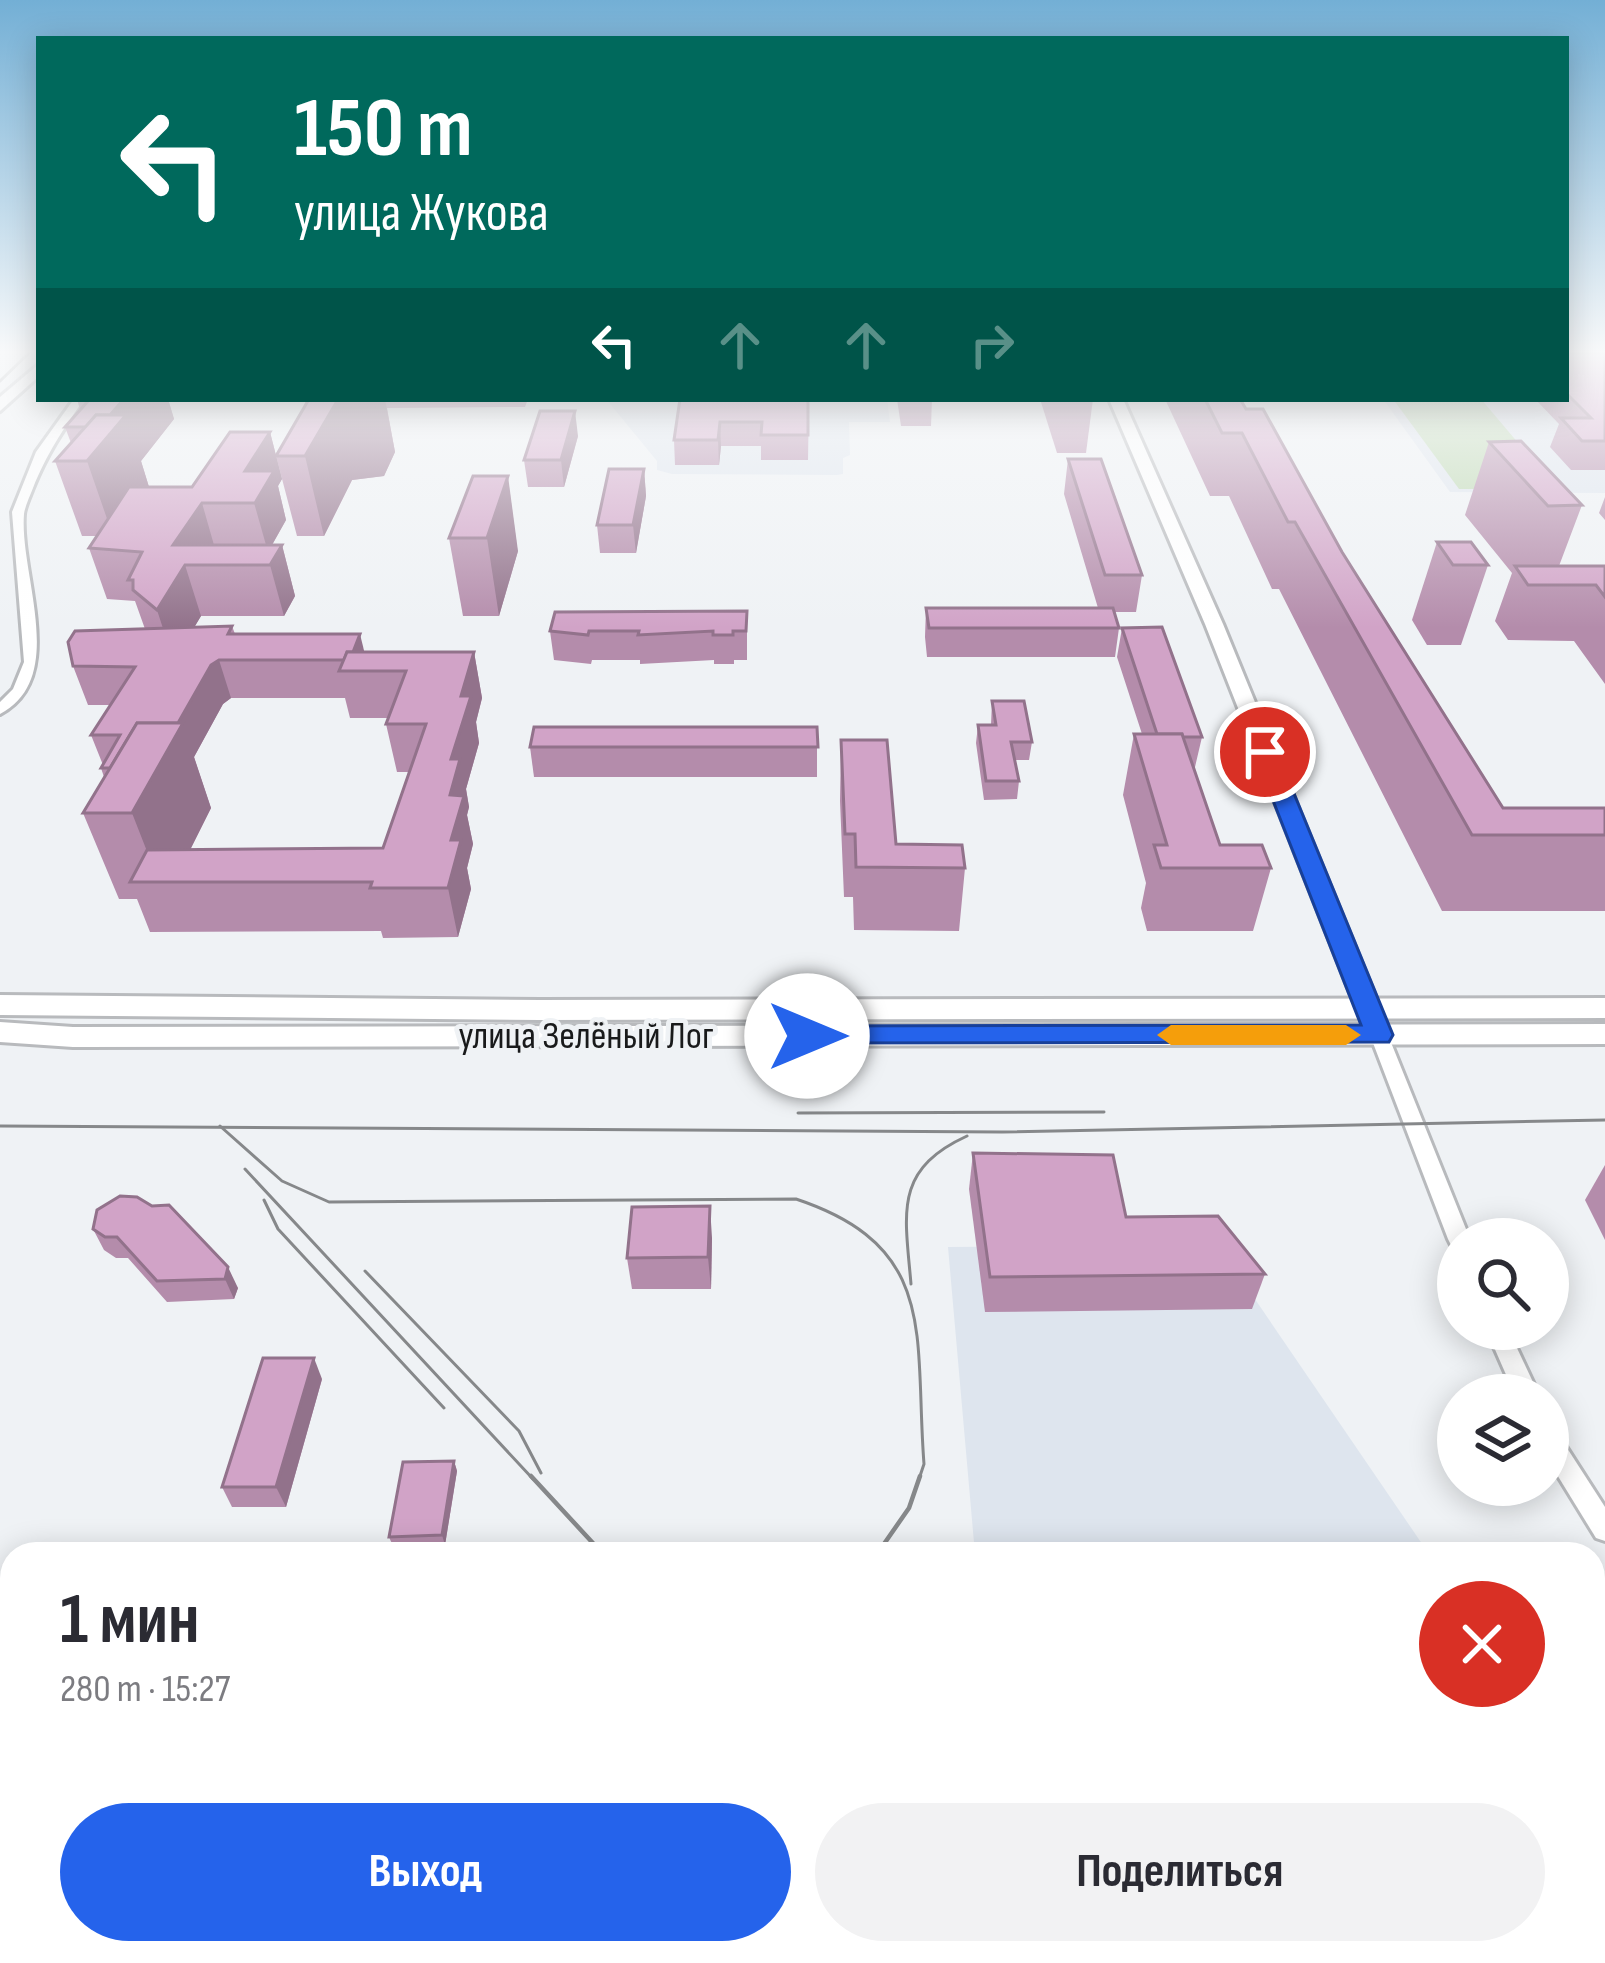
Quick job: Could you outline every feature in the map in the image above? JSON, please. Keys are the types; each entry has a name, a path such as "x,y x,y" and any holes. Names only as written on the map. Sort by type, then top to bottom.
{"main road":[{"name":"улица Зелёный Лог","path":"0,1005 1374,1022 1605,1034"},
{"name":"улица Зелёный Лог","path":"0,1032 73,1037 1374,1022 1605,1008"}],"street":[{"path":"0,710 19,691 31,662 18,512 46,445"},
{"path":"1136,445 1214,624 1451,1218"},
{"path":"1569,1472 1605,1529"}],"shaded area":[{"path":"644,445 850,445 843,474 837,475 672,474 657,470 657,461"},
{"path":"1416,445 1605,445 1605,493 1450,492"},
{"path":"1218,1245 1421,1542 974,1542 948,1247"}],"green space":[{"path":"1426,445 1520,445 1557,489 1459,489"}],"building":[{"path":"70,445 101,445 87,461 55,461"},
{"path":"221,445 262,445 245,471 274,471 255,503 202,503 173,545 282,545 270,565 185,565 157,610 128,580 142,552 89,548 129,487 192,487"},
{"path":"283,445 312,445 305,456 276,456"},
{"path":"529,445 565,445 561,460 524,460"},
{"path":"1248,445 1283,445 1342,552 1503,808 1605,808 1605,835 1472,835 1295,522 1288,522"},
{"path":"1491,445 1524,445 1582,505 1548,506"},
{"path":"1068,459 1101,459 1142,575 1105,575"},
{"path":"609,469 644,469 633,525 597,525"},
{"path":"473,476 508,476 487,538 449,538"},
{"path":"1437,542 1471,542 1488,565 1453,565"},
{"path":"1515,566 1605,566 1605,597 1596,585 1528,585"},
{"path":"926,608 1113,608 1119,628 929,628"},
{"path":"747,611 746,631 733,631 733,635 550,631 555,612"},
{"path":"232,626 228,634 360,634 344,660 219,660 211,665 178,723 137,723 110,768 101,768 120,735 91,735 135,667 73,666 68,642 75,631"},
{"path":"1162,627 1202,737 1157,734 1122,628"},
{"path":"347,652 474,652 461,696 471,696 451,759 460,759 450,795 464,796 451,840 461,840 448,888 370,888 372,882 130,882 147,850 383,848 426,724 386,724 406,671 339,671"},
{"path":"992,701 1024,701 1032,742 1011,742 1019,781 986,781 978,725 996,725"},
{"path":"137,723 183,723 132,813 83,813"},
{"path":"534,727 817,727 818,747 530,747"},
{"path":"1134,734 1182,734 1220,845 1262,845 1271,868 1161,868 1154,845 1167,845"},
{"path":"841,740 887,740 896,844 962,845 965,868 856,867 855,834 845,834"},
{"path":"973,1153 1113,1155 1126,1217 1218,1216 1265,1274 990,1277"},
{"path":"120,1196 137,1197 152,1206 169,1205 228,1267 225,1279 157,1281 117,1237 105,1237 93,1229 97,1210"},
{"path":"710,1206 708,1257 627,1258 632,1207"},
{"path":"263,1358 314,1358 276,1487 222,1487"},
{"path":"454,1461 442,1535 389,1537 403,1462"}],"tram line":[{"path":"798,1113 1104,1112"},
{"path":"221,1127 1002,1132 1605,1120"},
{"path":"0,1126 221,1127"},
{"path":"221,1127 282,1181 329,1202 796,1199 842,1219 875,1243 897,1270 910,1302 920,1375 924,1464 920,1476"},
{"path":"911,1284 907,1215 915,1179 926,1163 967,1136"},
{"path":"245,1169 533,1479"},
{"path":"264,1200 278,1229 444,1408"},
{"path":"365,1271 519,1431 541,1473"},
{"path":"531,1476 592,1542"},
{"path":"885,1542 909,1508 920,1476"}],"slow traffic":[{"path":"1171,1035 1346,1035"}],"route":[{"path":"807,1036 1379,1035 1265,752"}]}
